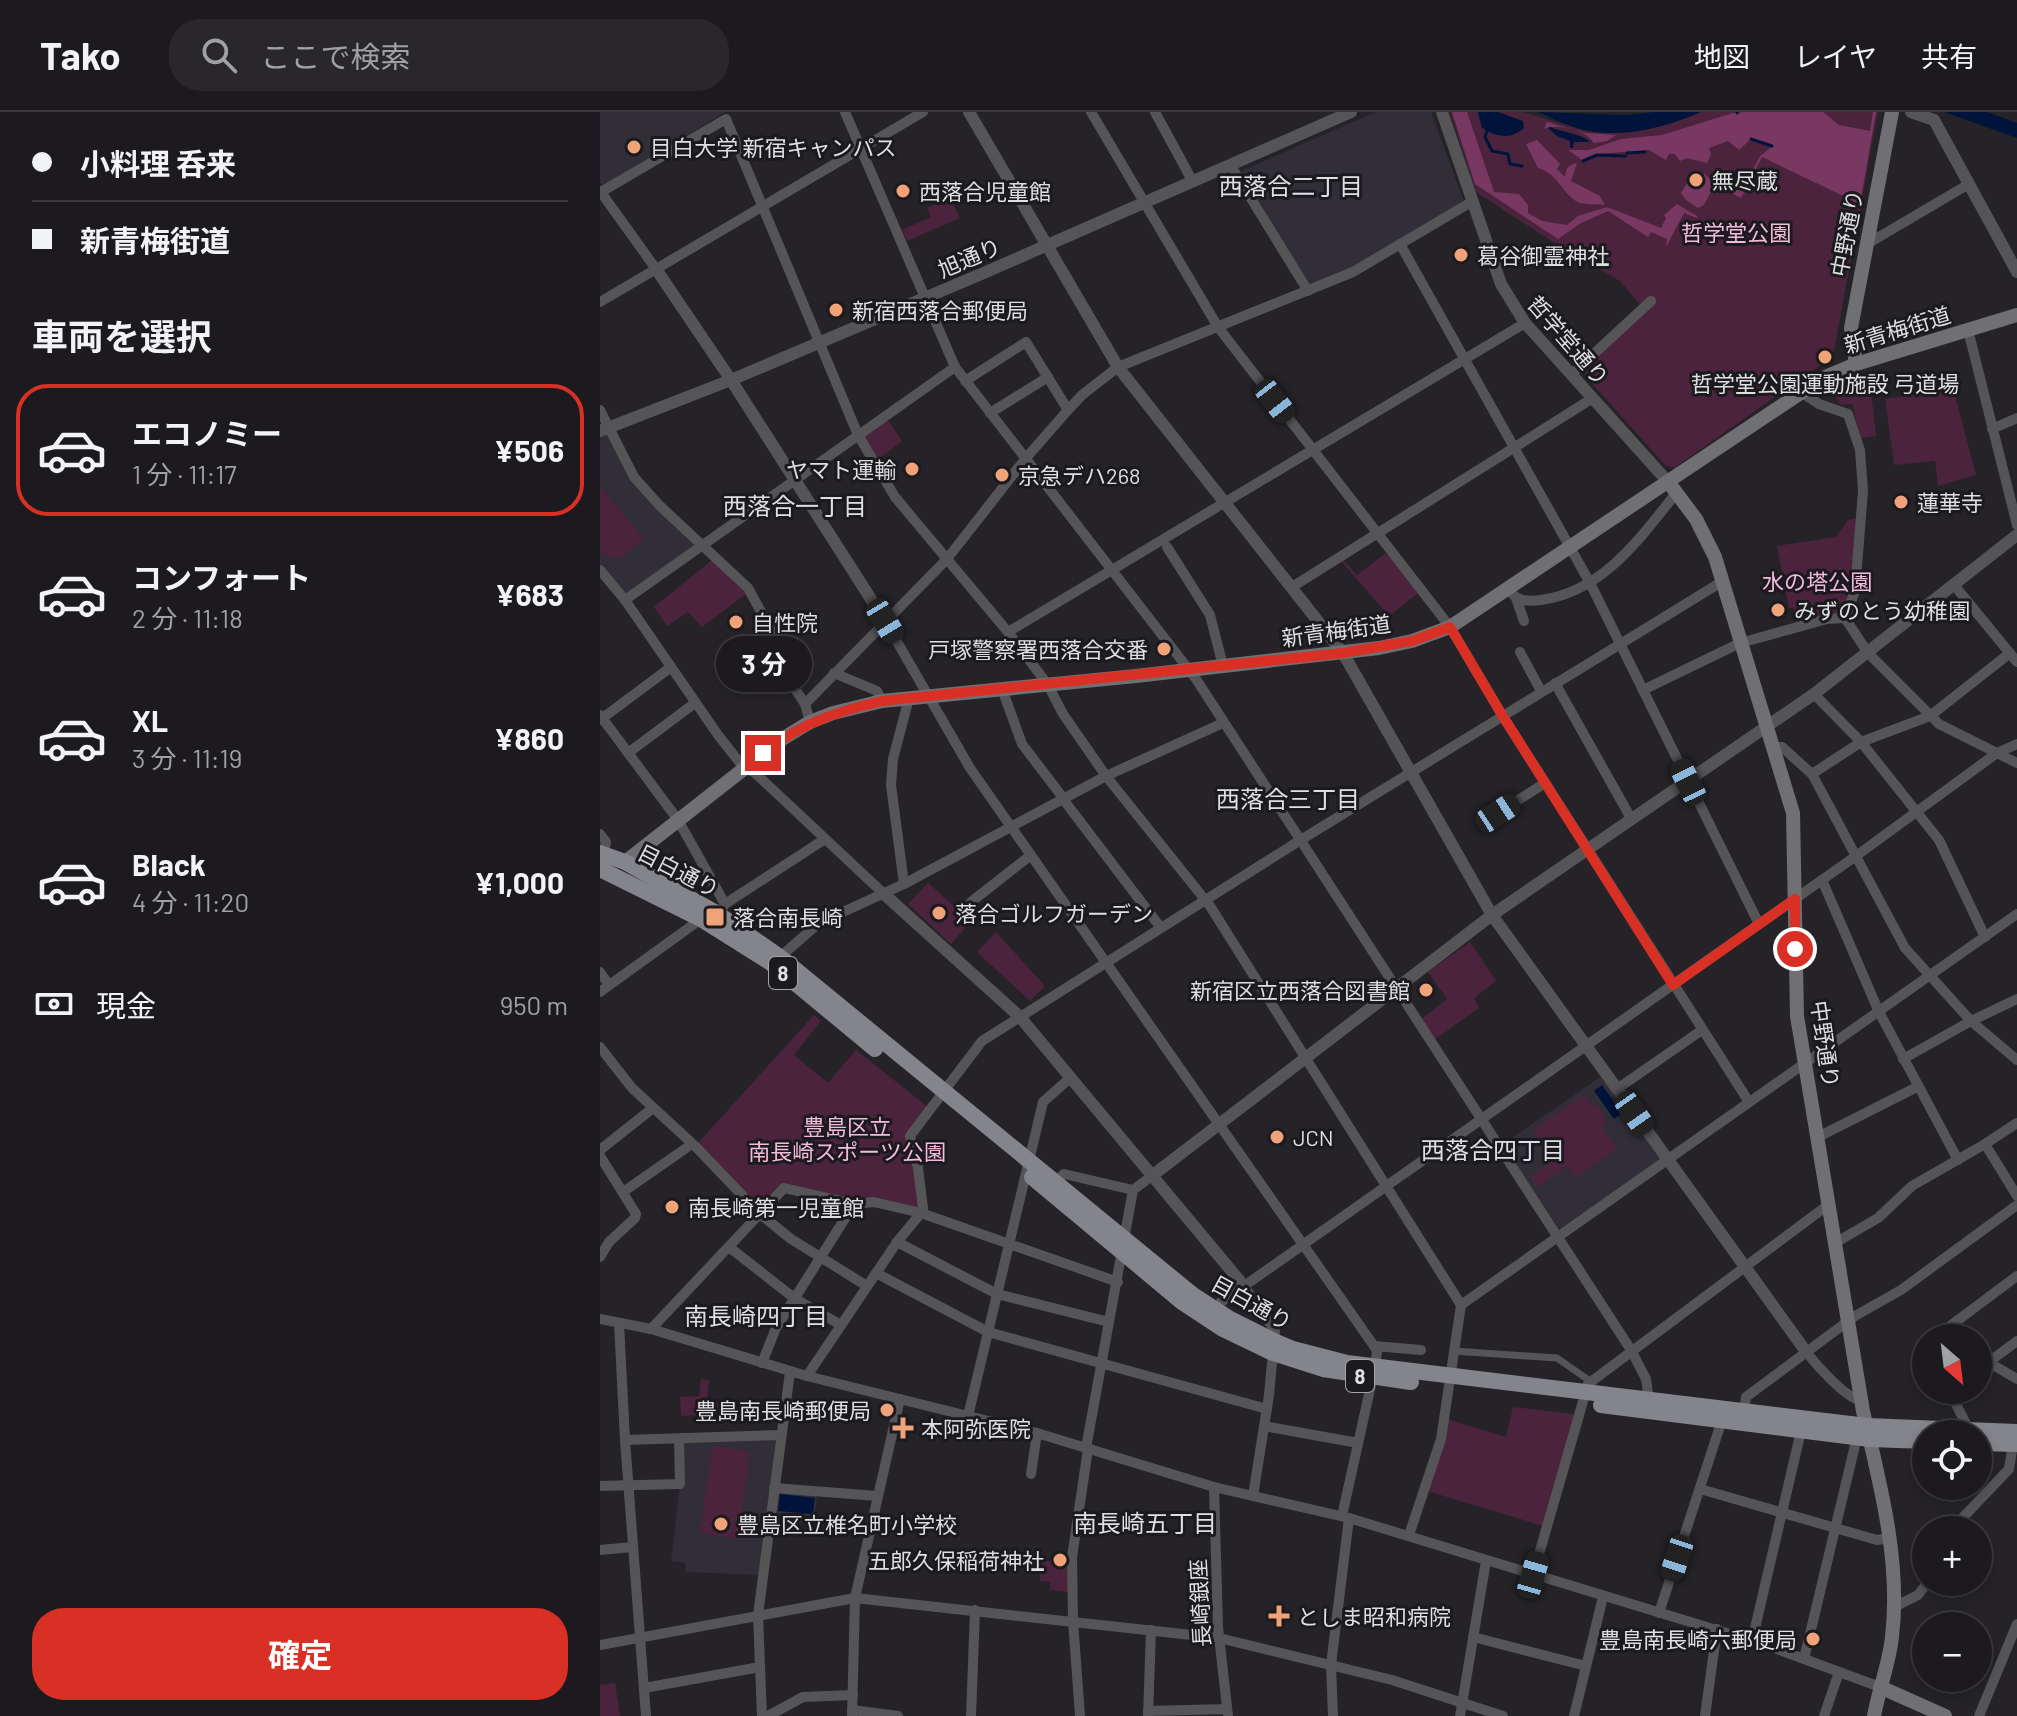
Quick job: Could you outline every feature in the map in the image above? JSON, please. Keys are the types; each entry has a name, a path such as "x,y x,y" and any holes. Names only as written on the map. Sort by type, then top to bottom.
{"main road":[{"name":"中野通り","path":"1856,364 1851,328 1892,112"},
{"name":"新青梅街道","path":"625,862 782,739 810,722 833,713 882,701 1343,653 1412,641 1450,627 1512,594 1570,548 1673,487 1823,378 1856,364 2017,315"},
{"name":"中野通り","path":"1673,487 1710,545 1793,813 1797,1016 1849,1323 1864,1434 1894,1572 1891,1647 1874,1716"},
{"name":"8","path":"603,866 625,862"},
{"name":"目白通り","path":"625,862 715,913 780,957 940,1095 1207,1312 1273,1347 1320,1356 1374,1373 1585,1392 1744,1411 1864,1434 1912,1439"},
{"name":"目白通り","path":"603,866 715,913 771,963 940,1095"},
{"name":"目白通り","path":"1026,1166 1055,1182 1123,1244"},
{"name":"目白通り","path":"1585,1392 1722,1420 1801,1431 1912,1435"},
{"name":"目白通り","path":"1992,1438 2016,1440"},
{"path":"1880,1687 1945,1716"}],"street":[{"path":"845,112 955,367 1189,670 1631,1350 1646,1379 1649,1400"},
{"path":"600,302 923,112"},
{"path":"969,112 1118,367 1343,653 1492,915 1807,1353 1835,1384 1852,1399 1861,1401"},
{"path":"1091,112 1218,328 1450,627 1502,715 1749,1102"},
{"path":"1155,112 1193,182"},
{"name":"旭通り","path":"605,428 731,380 1351,112"},
{"name":"哲学堂通り","path":"1442,112 1501,284 1525,323 1673,487"},
{"path":"1911,112 1934,120 2017,272"},
{"path":"1333,1716 1331,1665 1346,1517 1377,1351 960,752 885,621 731,380 601,192 726,119 858,435 895,497 1008,632 1048,685 1063,714 1106,776 1205,900 1461,1305 1441,1439 1409,1535"},
{"path":"1231,166 1308,291"},
{"path":"1867,244 1969,184"},
{"path":"805,704 947,559 1068,410 1118,367 1353,272 1473,201"},
{"path":"1400,244 1590,583 1759,924"},
{"path":"1572,374 1651,301"},
{"path":"1008,632 1164,543 1226,502 1525,323"},
{"path":"1968,330 2017,525"},
{"path":"965,381 1026,342 1068,410"},
{"path":"625,600 955,367"},
{"path":"990,413 1048,377"},
{"path":"1801,392 1819,404 1848,414 1860,450 1863,491 1859,548 1855,562 1855,591 1845,618"},
{"path":"1292,587 1593,398"},
{"path":"600,410 605,428 634,477 659,505 737,576 758,604 789,680 805,704 810,722"},
{"path":"1992,429 2017,418"},
{"path":"1512,594 1526,602 1563,597 1590,583 1618,560 1673,487"},
{"path":"1080,1716 1072,1557 1087,1448 1133,1190 1492,915 1767,729 2017,535"},
{"path":"1164,543 1210,615 1223,666"},
{"path":"600,570 625,600 695,703 744,768 754,772 1020,1017 1153,1175 1269,1320 1275,1331 1253,1496"},
{"path":"807,1376 897,1242 921,1213 918,1168 910,1136 982,1041 1410,772 1723,581"},
{"path":"1812,774 1861,742 1930,716 2013,658 1954,585"},
{"path":"1512,594 1524,621"},
{"path":"1643,690 1740,643 1827,619 1845,618"},
{"path":"1845,618 1868,653 1939,724 2017,763"},
{"path":"1520,652 1541,691"},
{"path":"671,667 601,717 678,820 715,913"},
{"path":"834,673 877,691 882,701"},
{"path":"1555,683 1632,820"},
{"path":"1002,689 1022,744 1161,928"},
{"path":"1814,694 1861,742 1939,840 1985,937"},
{"path":"904,884 891,785 893,759 909,698"},
{"path":"628,753 695,703"},
{"path":"780,957 819,923 904,884 1106,776 1223,723"},
{"path":"1207,1312 1856,856 1997,753 2017,744"},
{"path":"1772,747 1782,747 1812,774 1905,948 1971,1021 2015,1056"},
{"path":"1498,813 1545,783"},
{"path":"600,834 606,842 603,866"},
{"path":"600,972 604,988 825,839"},
{"path":"971,902 1031,855"},
{"path":"1822,880 1879,1012 1958,1160"},
{"path":"1461,1305 2017,914"},
{"path":"1903,1059 2017,999"},
{"path":"1617,1089 1702,1030"},
{"path":"600,1047 632,1088 760,1214 791,1239 867,1286"},
{"path":"968,1416 1043,1102 1070,1078"},
{"path":"1818,1137 1917,1087"},
{"path":"600,1257 609,1242 636,1214 600,1153 653,1108"},
{"path":"1835,1243 1878,1218 1912,1186 2017,1123"},
{"path":"623,1192 692,1144"},
{"path":"1985,1144 2013,1181 2017,1196"},
{"path":"1055,1182 1064,1174 1133,1190"},
{"path":"651,1329 784,1188 854,1204 874,1202 921,1213 1118,1282"},
{"path":"762,1363 769,1342 794,1298 854,1204"},
{"path":"1533,1575 1585,1392 1631,1350 1828,1205"},
{"path":"1744,1411 1746,1397 1855,1316 1901,1290 2017,1205"},
{"path":"897,1242 997,1294 1109,1322"},
{"path":"729,1247 794,1298 841,1325"},
{"path":"876,1273 988,1332 1267,1409"},
{"path":"1953,1324 2017,1276"},
{"path":"600,1319 651,1329 790,1372 1037,1433 1214,1487 1346,1517 1409,1535 1603,1597 1717,1629 1880,1687"},
{"path":"619,1323 646,1716"},
{"path":"1992,1359 2017,1341"},
{"path":"1374,1346 1421,1350"},
{"path":"1453,1351 1557,1358 1585,1392"},
{"path":"1992,1364 2017,1379"},
{"path":"762,1716 758,1615 790,1372"},
{"path":"898,1716 852,1713 855,1598 900,1399"},
{"path":"1659,1613 1722,1420"},
{"path":"1264,1426 1358,1443"},
{"path":"1752,1641 1801,1431"},
{"path":"1031,1474 1037,1433"},
{"path":"1804,1659 1834,1527 1864,1434"},
{"path":"625,1440 781,1435"},
{"path":"600,1486 680,1484 679,1439"},
{"path":"1964,1516 2009,1469 2016,1440"},
{"name":"長崎銀座","path":"1214,1487 1219,1638 1227,1712"},
{"path":"774,1488 877,1496"},
{"path":"1700,1489 1877,1540 1889,1538"},
{"path":"600,1550 633,1547"},
{"path":"1460,1716 1486,1561"},
{"path":"1894,1607 1916,1596"},
{"path":"1574,1716 1603,1597"},
{"path":"600,1645 855,1598 1219,1638 1392,1680 1503,1716"},
{"path":"971,1716 975,1610"},
{"path":"1705,1716 1717,1629"},
{"path":"1979,1716 2016,1629"},
{"path":"1151,1630 1148,1714 1227,1712"},
{"path":"1473,1637 1586,1666"},
{"path":"644,1688 760,1667"},
{"path":"1824,1716 1839,1672"},
{"path":"768,1716 803,1697 853,1695"}],"shaded area":[{"name":"目白大学 新宿キャンパス","path":"600,112 725,112 603,187 600,182"},
{"path":"1376,112 1431,112 1464,202 1353,268 1309,285 1241,171"},
{"path":"1452,112 1467,112 1494,192 1519,194 1528,205 1528,213 1542,221 1567,225 1578,216 1607,207 1661,228 1666,218 1664,215 1677,204 1697,218 1684,213 1666,247 1667,239 1651,232 1648,237 1608,211 1581,223 1558,239 1475,184"},
{"path":"1745,112 1823,112 1839,125 1870,131 1873,112 1876,112 1860,204 1762,157 1741,198 1730,192 1745,185 1760,156 1773,146 1752,138 1739,150 1728,141 1709,148 1711,154 1707,163 1687,158 1680,161 1675,154 1669,154 1666,160 1649,150 1596,154 1582,160 1568,150 1589,150 1621,139 1662,135"},
{"path":"1547,122 1570,129 1544,129"},
{"path":"1572,129 1616,135 1607,141 1594,143 1585,134"},
{"path":"1537,140 1560,164 1557,169 1565,177 1568,168 1577,163 1571,181 1600,196 1605,205 1578,202 1551,175 1538,168 1526,144"},
{"path":"1704,173 1715,184 1704,205 1698,208 1681,193 1689,180 1698,188"},
{"path":"610,426 627,466 701,545 625,600 600,570 600,431"},
{"path":"1602,1076 1661,1160 1561,1228 1503,1144"},
{"name":"豊島区立椎名町小学校","path":"776,1439 760,1575 685,1572 686,1563 671,1561 680,1487 685,1487 683,1442"},
{"path":"777,1490 817,1494 814,1524 777,1521 774,1517"}],"green space":[{"name":"哲学堂公園","path":"1450,112 1523,112 1585,131 1621,132 1685,112 1878,112 1833,356 1674,468 1665,465 1591,382 1583,368 1644,309 1620,281 1476,192"},
{"path":"950,198 960,218 907,241 902,230 931,217 927,208"},
{"path":"1869,373 1876,436 1861,438 1852,404 1841,405 1829,388"},
{"path":"1953,388 1976,475 1938,486 1935,461 1894,465 1885,399"},
{"path":"886,418 902,441 876,461 863,434"},
{"path":"600,486 644,539 621,558 606,557 600,550"},
{"name":"水の塔公園","path":"1858,518 1852,580 1843,615 1797,625 1793,608 1789,608 1777,546 1836,537 1848,520"},
{"path":"1386,553 1418,593 1389,616 1341,561 1357,575"},
{"path":"712,560 746,594 702,627 688,612 667,626 654,607"},
{"name":"落合ゴルフガーデン","path":"928,883 971,921 951,944 908,904"},
{"path":"996,932 1045,986 1030,1001 977,952"},
{"path":"1470,942 1496,981 1474,998 1479,1008 1434,1040 1420,1020 1447,999 1428,972"},
{"name":"豊島区立 南長崎スポーツ公園","path":"814,1015 821,1021 794,1055 828,1083 856,1050 928,1107 907,1136 916,1171 920,1208 849,1201 785,1185 763,1206 759,1206 697,1144"},
{"path":"1584,1095 1593,1107 1596,1104 1607,1120 1601,1125 1617,1149 1576,1177 1567,1166 1538,1187 1531,1176 1553,1160 1533,1130"},
{"path":"701,1379 709,1380 707,1400 721,1404 719,1414 681,1416 680,1397 699,1396"},
{"path":"1513,1407 1573,1414 1575,1417 1543,1526 1427,1491 1447,1419 1506,1437"},
{"path":"712,1446 750,1452 738,1539 700,1533"},
{"path":"1037,1560 1068,1562 1069,1592 1050,1590 1050,1582 1040,1581 1040,1574 1036,1574"},
{"path":"615,1683 620,1716 600,1716 600,1685"}],"water":[{"path":"1478,112 1498,112 1523,121 1524,128 1509,136 1493,133 1482,128"},
{"path":"1537,112 1625,115 1701,112 1659,127 1614,133 1584,130"},
{"path":"1944,112 1987,112 2017,123 2017,138"},
{"path":"1550,127 1590,142 1574,142 1573,148 1570,148 1570,141 1557,136"},
{"path":"1602,1085 1622,1113 1614,1119 1594,1091"},
{"path":"780,1494 815,1498 813,1514 778,1511"}],"waterway":[{"path":"1487,131 1485,137 1492,151 1508,154 1510,164 1522,166"},
{"path":"1751,139 1772,146"},
{"path":"1627,153 1645,152"},
{"path":"1583,161 1597,155 1626,156"}],"place":[{"name":"目白大学 新宿キャンパス","path":"634,147"},
{"name":"無尽蔵","path":"1696,180"},
{"name":"西落合児童館","path":"903,191"},
{"name":"葛谷御霊神社","path":"1461,255"},
{"name":"新宿西落合郵便局","path":"836,310"},
{"name":"哲学堂公園運動施設 弓道場","path":"1825,357"},
{"name":"ヤマト運輸","path":"912,469"},
{"name":"京急デハ268","path":"1002,475"},
{"name":"蓮華寺","path":"1901,502"},
{"name":"みずのとう幼稚園","path":"1778,610"},
{"name":"自性院","path":"736,622"},
{"name":"戸塚警察署西落合交番","path":"1164,649"},
{"name":"落合ゴルフガーデン","path":"939,913"},
{"name":"落合南長崎","path":"715,917"},
{"name":"新宿区立西落合図書館","path":"1426,990"},
{"name":"JCN","path":"1277,1137"},
{"name":"南長崎第一児童館","path":"672,1207"},
{"name":"豊島南長崎郵便局","path":"887,1410"},
{"name":"本阿弥医院","path":"903,1428"},
{"name":"豊島区立椎名町小学校","path":"721,1524"},
{"name":"五郎久保稲荷神社","path":"1060,1560"},
{"name":"としま昭和病院","path":"1279,1616"},
{"name":"豊島南長崎六郵便局","path":"1813,1639"}],"district":[{"name":"西落合二丁目","path":"1291,185"},
{"name":"西落合一丁目","path":"795,505"},
{"name":"西落合三丁目","path":"1288,798"},
{"name":"西落合四丁目","path":"1493,1149"},
{"name":"南長崎四丁目","path":"756,1315"},
{"name":"南長崎五丁目","path":"1145,1522"}],"route":[{"path":"763,753 810,722 882,701 1343,653 1412,641 1450,627 1673,985 1795,899 1795,949"}]}
